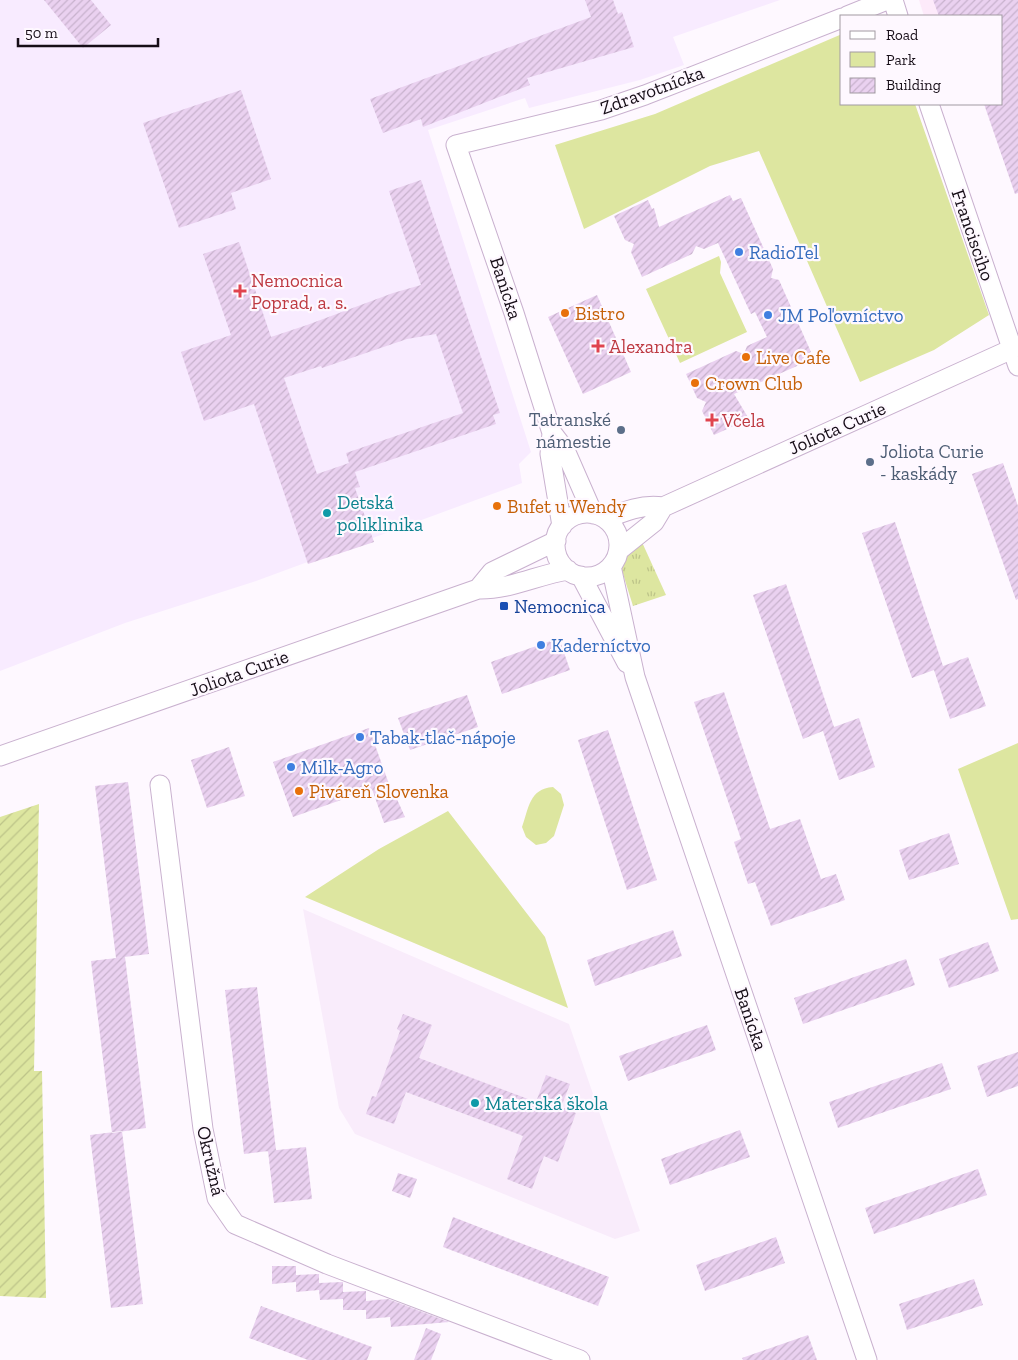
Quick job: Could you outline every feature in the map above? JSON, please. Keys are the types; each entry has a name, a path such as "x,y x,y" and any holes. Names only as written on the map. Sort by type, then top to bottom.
{"street":[{"path":"850,15 887,0"},
{"path":"893,0 898,15"},
{"name":"Zdravotnícka","path":"456,145 601,110 646,95 840,19"},
{"name":"Francisciho","path":"929,105 1015,358"},
{"name":"Banícka","path":"456,145 514,313 552,433 566,450 599,516"},
{"name":"Joliota Curie","path":"599,516 650,505 663,507 1015,358"},
{"name":"Banícka","path":"552,433 550,454 559,533"},
{"name":"Joliota Curie","path":"615,558 654,522 663,507"},
{"path":"576,515 599,516 616,533 615,558 596,576 574,573 558,557 559,533 576,515"},
{"name":"Joliota Curie","path":"478,589 492,572 559,533"},
{"name":"Banícka","path":"615,558 635,677 867,1360"},
{"name":"Joliota Curie","path":"0,756 478,589 497,590 552,572 574,573"},
{"name":"Banícka","path":"574,573 635,677"},
{"name":"Okružná","path":"160,785 203,1129 217,1198 235,1224 327,1264 580,1360"}],"shaded area":[{"name":"Nemocnica Poprad, a. s.","path":"0,0 780,0 673,37 684,65 640,80 529,108 525,98 428,130 531,452 519,464 522,483 253,582 125,623 0,671"},
{"path":"919,0 1018,0 1018,11 1003,17 1003,15 924,15"},
{"path":"303,909 569,1024 640,1231 615,1239 355,1134 339,1108"}],"green space":[{"path":"840,35 840,105 915,105 989,315 934,350 860,382 759,151 710,166 584,229 555,145 655,114"},
{"path":"719,256 721,262 720,273 747,332 680,363 646,289"},
{"path":"641,540 666,595 633,606 619,561 624,548"},
{"path":"1018,743 1018,919 1011,920 958,769"},
{"path":"553,787 561,794 564,805 554,836 546,843 536,845 526,837 522,827 534,796 539,791"},
{"path":"39,804 34,1071 42,1071 46,1298 0,1296 0,817"},
{"path":"448,811 545,937 568,1008 305,897 379,849"}],"building":[{"path":"44,0 91,0 111,25 83,48"},
{"path":"585,0 613,0 618,14 622,12 634,47 527,78 530,85 423,127 421,119 383,133 370,99 591,17"},
{"path":"933,0 1018,0 1018,193 1015,194 984,105 1003,105 1003,15 939,15"},
{"path":"241,90 271,179 231,193 236,209 179,228 143,123"},
{"path":"421,180 500,413 493,415 496,424 355,472 360,487 355,488 374,542 308,564 254,404 204,421 181,352 231,335 203,254 239,242 271,337 393,293 421,285 389,191","holes":["436,334 463,413 346,453 349,463 317,474 284,378 321,366 322,368 407,339"]},
{"path":"730,195 733,201 741,198 773,269 771,278 779,280 811,352 803,356 806,362 734,394 749,419 714,435 702,411 706,402 697,398 686,374 736,351 744,354 747,346 767,337 755,312 751,314 718,243 704,249 696,246 692,254 642,277 631,252 634,244 625,240 614,216 648,200 652,209 654,208 659,227"},
{"path":"597,295 631,372 583,394 548,317"},
{"path":"1003,463 1018,506 1018,599 1016,600 972,474"},
{"path":"895,522 943,666 968,657 986,706 950,719 934,670 912,678 862,533"},
{"path":"786,584 834,727 859,718 875,767 839,780 823,731 803,739 753,595"},
{"path":"559,638 570,670 502,694 491,662"},
{"path":"724,692 770,829 800,819 821,879 836,874 845,900 771,926 755,882 748,884 734,842 741,839 694,702"},
{"path":"467,695 478,727 410,750 398,718"},
{"path":"369,728 394,798 396,797 405,817 384,823 372,789 293,817 273,762"},
{"path":"608,730 657,880 627,890 578,740"},
{"path":"229,747 245,796 207,808 191,760"},
{"path":"128,782 149,954 116,958 95,786"},
{"path":"949,833 959,864 909,880 899,850"},
{"path":"673,930 682,956 595,986 587,960"},
{"path":"988,942 999,971 949,988 939,959"},
{"path":"125,957 146,1128 112,1133 91,961"},
{"path":"906,959 915,985 803,1024 794,998"},
{"path":"257,987 276,1150 244,1154 225,990"},
{"name":"Materská škola","path":"403,1014 432,1025 419,1058 536,1102 546,1075 570,1084 561,1107 576,1113 558,1162 544,1156 532,1189 507,1179 523,1136 406,1092 394,1124 366,1114 372,1096 376,1097 400,1031 397,1029"},
{"path":"707,1025 716,1050 628,1081 619,1056"},
{"path":"1018,1052 1018,1086 987,1097 977,1066"},
{"path":"942,1063 951,1089 838,1128 829,1102"},
{"path":"740,1130 750,1157 670,1185 661,1159"},
{"path":"122,1131 143,1304 111,1308 90,1135"},
{"path":"306,1147 312,1199 274,1203 268,1151"},
{"path":"978,1169 987,1195 874,1234 865,1208"},
{"path":"398,1173 417,1179 410,1198 392,1191"},
{"path":"453,1217 609,1277 598,1306 443,1247"},
{"path":"776,1237 785,1263 705,1291 696,1265"},
{"path":"272,1266 296,1266 296,1275 319,1274 319,1283 343,1282 343,1292 366,1291 366,1301 388,1299 449,1322 391,1327 390,1317 366,1319 366,1310 343,1310 343,1299 320,1300 319,1290 296,1292 296,1282 272,1284"},
{"path":"974,1279 983,1305 907,1330 899,1304"},
{"path":"261,1306 372,1347 367,1360 308,1360 249,1338"},
{"path":"426,1328 441,1334 431,1360 414,1360"},
{"path":"808,1335 817,1360 743,1360 742,1358"}],"place":[{"name":"RadioTel","path":"739,252"},
{"name":"Nemocnica Poprad, a. s.","path":"240,291"},
{"name":"Bistro","path":"565,313"},
{"name":"JM Poľovníctvo","path":"768,315"},
{"name":"Alexandra","path":"598,346"},
{"name":"Live Cafe","path":"746,357"},
{"name":"Crown Club","path":"695,383"},
{"name":"Včela","path":"712,420"},
{"name":"Tatranské námestie","path":"621,430"},
{"name":"Joliota Curie - kaskády","path":"870,462"},
{"name":"Bufet u Wendy","path":"497,506"},
{"name":"Detská poliklinika","path":"327,513"},
{"name":"Nemocnica","path":"504,606"},
{"name":"Kaderníctvo","path":"541,645"},
{"name":"Tabak-tlač-nápoje","path":"360,737"},
{"name":"Milk-Agro","path":"291,767"},
{"name":"Piváreň Slovenka","path":"299,791"},
{"name":"Materská škola","path":"475,1103"}]}
